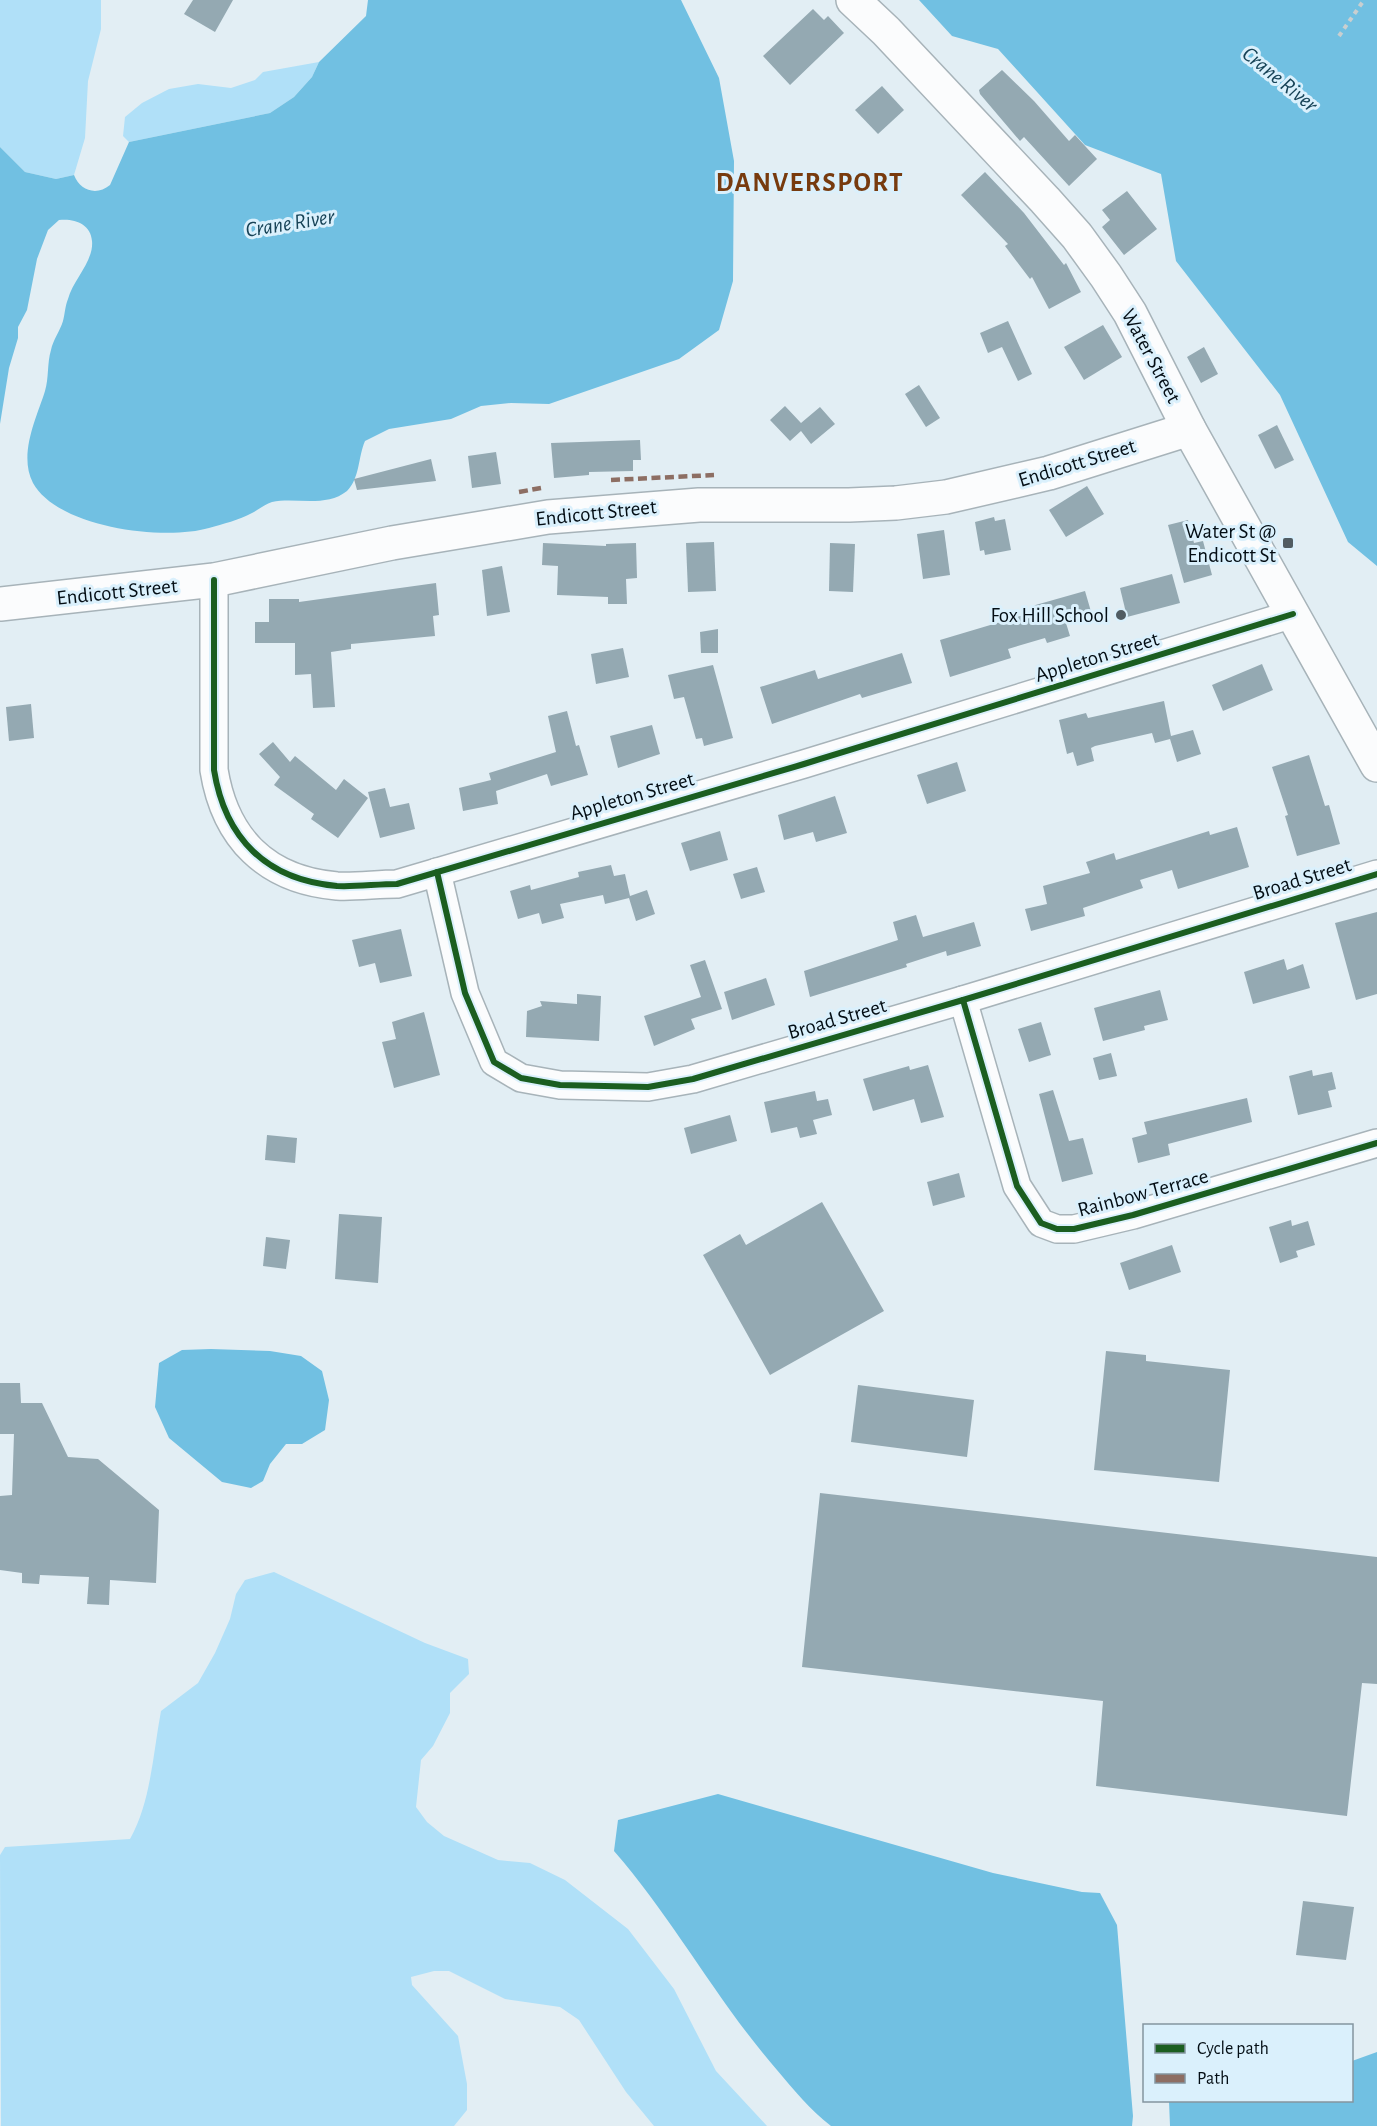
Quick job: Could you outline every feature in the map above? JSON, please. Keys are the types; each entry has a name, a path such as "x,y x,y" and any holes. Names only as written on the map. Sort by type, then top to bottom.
{"main road":[{"name":"Water Street","path":"853,0 886,31 1077,236 1130,313 1190,429 1377,765"},
{"name":"Endicott Street","path":"0,604 214,580 392,543 548,517 689,505 750,503 849,505 896,503 946,497 1049,473 1190,429"}],"street":[{"name":"Appleton Street","path":"214,580 213,770 218,799 233,830 274,867 301,879 338,886 397,884 804,764 1293,614"},
{"name":"Broad Street","path":"437,872 465,993 494,1062 520,1077 560,1084 648,1087 693,1079 963,1000 1377,874"},
{"name":"Rainbow Terrace","path":"963,1000 1017,1186 1041,1223 1057,1229 1074,1229 1133,1215 1377,1143"}],"path":[{"path":"1339,36 1364,0"}],"shaded area":[{"path":"0,0 101,0 101,29 88,81 85,138 74,175 56,179 25,172 0,147"},
{"path":"319,62 312,77 294,97 270,113 129,142 123,136 125,117 142,103 169,89 198,84 231,88 255,80 263,72"},
{"path":"274,1572 425,1643 468,1659 469,1674 450,1693 450,1713 433,1746 421,1760 416,1807 427,1822 444,1836 498,1860 530,1863 565,1880 628,1929 674,1989 716,2071 767,2126 654,2126 626,2092 579,2020 560,2007 505,1999 449,1971 434,1971 411,1977 412,1985 458,2036 467,2084 467,2110 454,2126 1,2126 0,1855 5,1847 130,1839 147,1793 161,1711 198,1683 215,1653 230,1619 236,1594 245,1580"}],"water":[{"name":"Crane River","path":"368,0 681,0 719,78 734,161 733,281 719,330 679,359 549,404 511,403 481,406 451,419 389,429 365,441 357,474 351,486 339,496 330,499 272,502 236,520 190,532 166,533 114,527 65,511 46,498 33,483 27,460 28,448 46,386 52,346 63,321 71,292 90,256 91,235 81,223 70,220 59,220 48,230 37,259 27,310 18,327 18,338 9,368 0,424 0,147 25,172 56,179 74,175 80,185 85,188 100,190 110,185 129,142 270,113 294,97 312,77 319,62 366,16"},
{"name":"Crane River","path":"919,0 1377,0 1377,566 1348,542 1280,395 1176,261 1161,174 1085,145 998,49 952,36"},
{"path":"182,1350 270,1351 301,1356 322,1371 329,1400 325,1430 302,1444 286,1444 270,1464 263,1481 251,1488 222,1482 169,1438 155,1407 159,1363"},
{"path":"718,1794 993,1873 1082,1892 1100,1893 1117,1925 1132,2126 831,2126 802,2100 755,2044 636,1877 614,1851 618,1820"},
{"path":"1377,2052 1377,2126 1170,2126 1169,2102 1353,2102 1353,2061"}],"building":[{"path":"193,0 233,0 215,32 184,14"},
{"path":"813,9 824,20 828,16 844,33 790,85 763,56"},
{"path":"1002,70 1034,101 1069,141 1075,135 1097,159 1069,186 1024,137 1020,141 980,94 979,90"},
{"path":"882,86 904,110 878,134 855,110"},
{"path":"985,172 1024,213 1064,265 1066,263 1081,292 1049,309 1032,277 1030,279 1005,246 1008,244 961,195"},
{"path":"1127,191 1157,229 1124,255 1102,227 1110,220 1102,210"},
{"path":"1008,321 1032,374 1018,381 1002,347 988,353 980,333"},
{"path":"1103,325 1122,357 1084,380 1064,347"},
{"path":"1204,347 1218,374 1201,383 1187,357"},
{"path":"919,385 940,418 926,427 905,394"},
{"path":"785,406 801,423 820,407 835,424 811,444 801,431 790,441 770,420"},
{"path":"1277,425 1294,460 1275,469 1258,435"},
{"path":"640,440 641,460 633,460 633,471 589,472 589,475 554,478 551,443"},
{"path":"496,452 501,484 472,488 468,456"},
{"path":"431,459 436,481 357,490 354,479"},
{"path":"1087,486 1104,514 1066,537 1049,510"},
{"path":"994,517 995,521 1005,519 1011,550 985,555 984,550 980,551 975,522"},
{"path":"1188,520 1194,543 1203,541 1212,575 1184,583 1168,525"},
{"path":"944,530 950,575 923,579 917,534"},
{"path":"714,542 716,591 688,592 686,543"},
{"path":"543,543 606,546 606,544 636,543 637,578 626,579 627,604 608,604 608,597 557,595 558,566 542,565"},
{"path":"830,543 855,544 853,592 829,591"},
{"path":"502,566 510,612 487,616 482,570"},
{"path":"1172,574 1180,603 1127,617 1120,588"},
{"path":"436,583 439,615 433,616 435,636 351,644 351,649 331,652 335,707 313,708 311,674 295,675 295,643 255,643 255,622 269,622 269,599 299,599 299,602"},
{"path":"1085,591 1092,615 1066,623 1070,636 1047,643 1045,638 1008,649 1011,658 950,677 940,640 1034,612 1032,606"},
{"path":"718,629 718,653 701,653 700,632"},
{"path":"623,648 629,677 596,684 591,654"},
{"path":"902,653 912,683 862,698 860,694 772,724 760,687 815,670 818,679"},
{"path":"1262,664 1273,690 1223,711 1212,685"},
{"path":"713,665 733,738 704,746 702,738 696,739 684,697 674,699 668,675"},
{"path":"1164,701 1171,736 1193,730 1201,754 1177,762 1170,739 1155,743 1152,733 1095,746 1091,748 1094,761 1077,766 1073,752 1067,754 1059,720 1086,713 1088,718"},
{"path":"31,704 34,738 9,741 6,707"},
{"path":"567,711 576,746 579,745 588,775 551,786 547,774 496,791 498,804 463,811 459,788 491,780 489,773 556,752 548,716"},
{"path":"652,725 660,754 618,768 610,736"},
{"path":"273,742 290,762 295,756 336,790 344,779 368,798 338,838 311,819 314,814 274,785 280,777 259,754"},
{"path":"1309,755 1325,806 1329,805 1340,844 1297,856 1285,816 1288,815 1272,767"},
{"path":"957,762 966,791 927,804 917,775"},
{"path":"385,788 390,807 409,803 415,829 380,838 368,792"},
{"path":"835,796 847,833 816,842 813,832 784,840 778,815"},
{"path":"1237,827 1249,867 1178,889 1172,870 1140,880 1143,888 1083,908 1085,916 1031,931 1025,909 1047,904 1043,886 1090,873 1086,862 1114,853 1116,860 1209,831 1210,835"},
{"path":"720,831 728,860 690,871 681,843"},
{"path":"611,865 614,876 625,874 630,896 647,890 655,914 636,921 629,898 605,904 603,895 560,904 564,918 542,924 539,913 518,919 510,891 530,885 531,890 579,877 578,872"},
{"path":"757,867 765,892 741,899 733,874"},
{"path":"1377,912 1377,994 1356,1000 1335,923"},
{"path":"916,915 923,937 974,922 981,946 947,956 946,951 906,964 907,967 810,997 804,971 898,940 893,922"},
{"path":"401,929 412,976 380,983 375,963 359,967 352,940"},
{"path":"1284,959 1287,970 1303,964 1310,988 1253,1004 1244,972"},
{"path":"705,960 722,1009 691,1019 695,1029 654,1046 644,1016 701,997 690,965"},
{"path":"766,978 775,1005 732,1020 724,992"},
{"path":"1160,990 1168,1020 1144,1026 1145,1030 1103,1041 1094,1008"},
{"path":"577,994 601,996 599,1041 526,1037 527,1011 542,1006 540,1001 577,1004"},
{"path":"424,1012 440,1075 394,1088 382,1042 396,1039 392,1022"},
{"path":"1041,1022 1051,1055 1029,1062 1018,1029"},
{"path":"1111,1053 1117,1076 1099,1080 1093,1058"},
{"path":"928,1065 944,1117 921,1123 914,1099 873,1111 863,1079 909,1066 910,1070"},
{"path":"1312,1070 1313,1076 1332,1072 1336,1089 1328,1091 1332,1107 1298,1115 1289,1076"},
{"path":"1053,1090 1069,1141 1083,1138 1093,1174 1062,1182 1039,1094"},
{"path":"815,1091 817,1101 828,1099 832,1115 813,1120 817,1134 800,1138 797,1127 771,1133 764,1102"},
{"path":"1247,1098 1252,1122 1168,1144 1170,1155 1138,1163 1132,1138 1147,1134 1144,1122"},
{"path":"730,1115 737,1141 691,1154 684,1128"},
{"path":"267,1135 297,1138 295,1163 265,1160"},
{"path":"959,1173 965,1197 933,1206 927,1182"},
{"path":"822,1202 884,1311 770,1375 703,1255 740,1234 746,1245"},
{"path":"339,1214 382,1217 378,1283 335,1279"},
{"path":"1291,1220 1292,1226 1308,1221 1315,1245 1296,1251 1298,1257 1280,1263 1269,1227"},
{"path":"266,1237 290,1240 286,1269 263,1266"},
{"path":"1172,1245 1181,1272 1129,1290 1120,1263"},
{"path":"1106,1351 1146,1355 1146,1361 1230,1370 1219,1482 1094,1470"},
{"path":"0,1383 20,1383 21,1403 42,1403 68,1457 98,1459 159,1510 156,1583 110,1580 109,1605 87,1604 89,1577 40,1575 39,1584 22,1583 22,1573 0,1570 0,1496 12,1495 14,1434 0,1434"},
{"path":"858,1385 974,1400 967,1457 851,1442"},
{"path":"820,1493 1377,1557 1377,1684 1362,1683 1347,1816 1096,1786 1103,1701 802,1667"},
{"path":"1303,1901 1354,1907 1346,1960 1296,1955"}],"marked path":[{"path":"611,480 714,475"},
{"path":"519,492 541,488"}],"cycle path":[{"path":"214,580 214,770 228,816 239,835 270,865 289,875 337,886 397,884 804,764 1293,614"},
{"path":"437,872 465,993 494,1062 521,1078 560,1085 648,1087 693,1079 963,1000 1377,874"},
{"path":"963,1000 1017,1186 1041,1223 1057,1229 1074,1229 1133,1215 1377,1143"}],"place":[{"name":"Water St @ Endicott St","path":"1288,543"},
{"name":"Fox Hill School","path":"1121,615"}],"district":[{"name":"DANVERSPORT","path":"810,182"}]}
